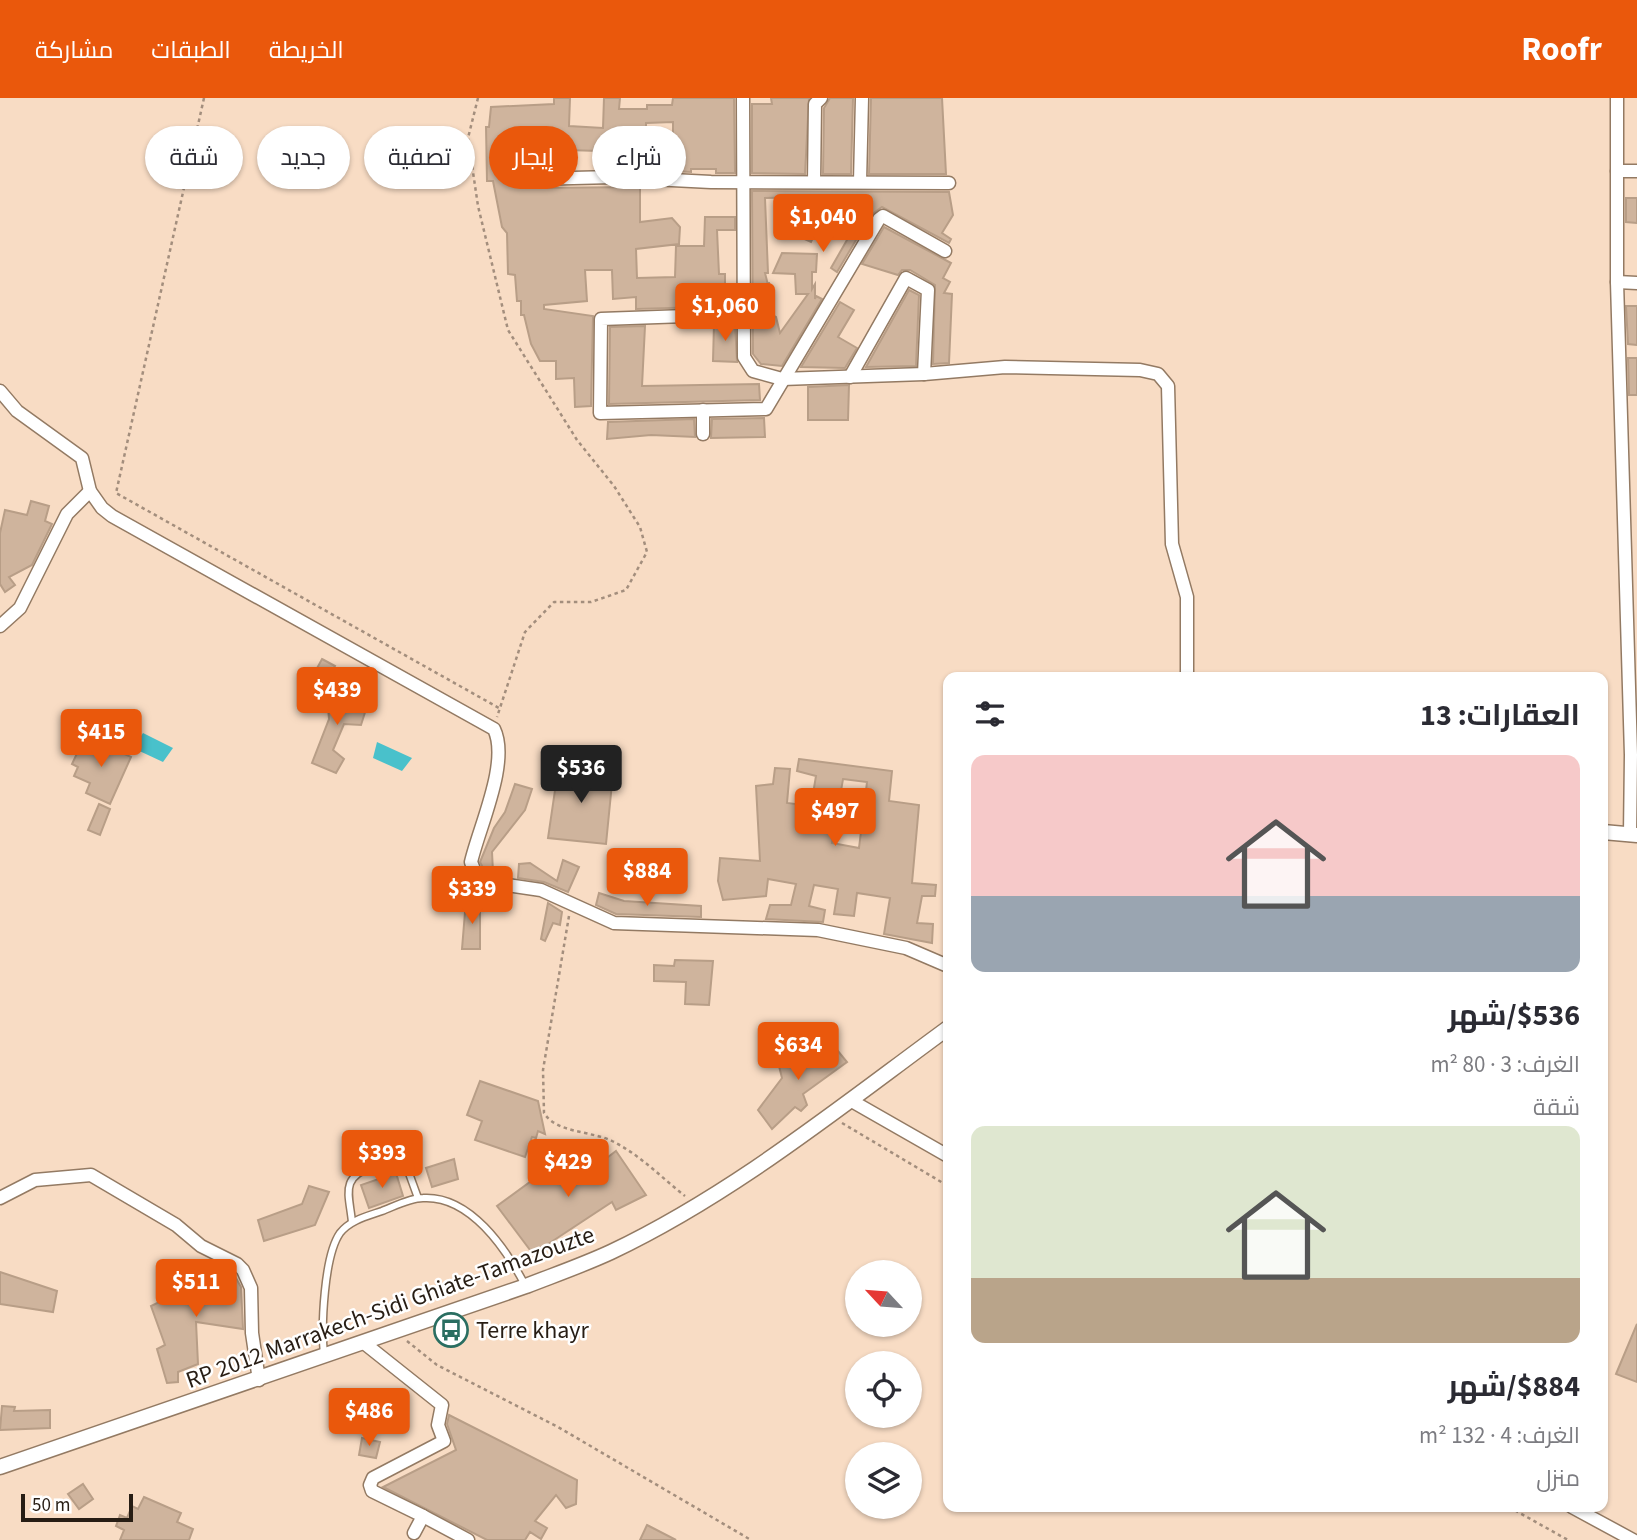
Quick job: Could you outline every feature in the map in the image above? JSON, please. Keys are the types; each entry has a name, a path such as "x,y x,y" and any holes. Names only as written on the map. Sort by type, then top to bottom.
{"street":[{"path":"743,98 743,314 746,362 752,371 782,379 924,374 1005,366 1140,370 1158,374 1165,380 1170,405 1172,544 1187,597 1187,672"},
{"path":"814,181 814,104 821,98"},
{"path":"860,182 862,98"},
{"path":"1608,832 1634,835 1617,282 1617,98"},
{"path":"1617,171 1637,171"},
{"path":"578,179 949,183"},
{"path":"743,314 601,319 600,413 703,411 726,405 766,409 882,216 945,251"},
{"path":"850,377 906,278 928,290 924,374"},
{"path":"1617,282 1637,283"},
{"path":"0,391 17,411 82,458 90,491 102,508 112,516 494,729 499,739 500,758 473,852 472,870 483,879 541,890 614,923 818,930 906,948 943,964"},
{"path":"703,411 703,435"},
{"path":"0,626 11,619 20,608 67,514 90,491"},
{"name":"RP 2012 Marrakech-Sidi Ghiate-Tamazouzte","path":"0,1467 397,1332 611,1252 696,1205 830,1116 943,1032"},
{"path":"850,1100 943,1153"},
{"path":"0,1198 35,1180 90,1175 176,1225 201,1246 237,1264 243,1270 251,1288 252,1333 259,1380"},
{"path":"364,1343 442,1405 438,1425 444,1441 373,1478 370,1485 372,1491 468,1540"},
{"path":"1581,1512 1633,1540"},
{"path":"414,1533 423,1516"}],"lane":[{"path":"352,1222 349,1188 351,1177 392,1158 400,1158 406,1165 418,1198"},
{"path":"325,1357 323,1310 333,1250 338,1236 352,1222 418,1198 448,1202 477,1221 510,1257 526,1286"}],"path":[{"path":"204,98 116,493 499,708"},
{"path":"478,98 468,138 478,206 508,330 577,440 614,486 640,527 647,552 626,590 591,602 554,602 525,632 494,729"},
{"path":"571,905 543,1070 544,1113 554,1124 597,1135 626,1149 696,1205"},
{"path":"830,1116 943,1183"},
{"path":"397,1332 437,1365 558,1427 751,1540"},
{"path":"1518,1512 1568,1540"}],"water":[{"path":"143,733 173,748 163,762 133,748"},
{"path":"377,742 412,758 402,771 373,758"}],"building":[{"path":"554,98 570,98 569,126 489,126 491,107 554,104"},
{"path":"604,98 620,98 619,109 647,109 647,105 672,105 673,98 734,98 735,173 716,173 716,169 691,169 691,172 686,172 686,126 673,126 673,122 646,123 646,126 603,126"},
{"path":"771,98 809,98 805,174 752,173 752,104 772,104"},
{"path":"830,98 853,98 851,174 823,174 824,108"},
{"path":"871,98 942,98 946,174 869,174"},
{"path":"486,127 489,127 489,181 487,181"},
{"path":"578,127 592,127 592,151 578,150"},
{"path":"495,189 640,189 640,222 672,218 680,227 679,244 636,249 637,278 675,277 676,246 704,246 705,217 735,217 735,230 717,230 719,274 725,274 725,297 735,296 735,306 636,309 636,297 613,299 612,270 585,270 587,301 544,305 544,309 593,316 591,406 575,407 574,378 556,379 556,361 540,361 531,344 524,315 521,315 521,301 517,301 515,275 508,274 507,233 502,227"},
{"path":"752,191 949,192 953,215 942,233 951,239 949,243 882,207 871,215 837,272 831,268 867,205 827,206 811,242 791,233 806,197 765,198 768,273 765,273 768,285 769,282 772,315 776,317 780,333 808,294 796,294 795,274 773,273 782,253 817,254 816,272 812,272 812,289 815,284 815,299 816,296 822,299 782,366 761,364 753,354"},
{"path":"1626,198 1637,198 1637,223 1626,222"},
{"path":"884,227 951,263 943,278 950,282 944,293 952,294 949,363 933,364 935,285 910,270 902,270 898,275 862,264"},
{"path":"909,290 919,295 916,366 866,367"},
{"path":"840,302 854,310 838,337 857,348 845,368 801,367"},
{"path":"1626,306 1637,306 1637,345 1628,344"},
{"path":"735,323 737,362 713,361 714,324"},
{"path":"645,326 642,386 759,384 760,400 609,404 610,327"},
{"path":"1628,358 1637,358 1637,395 1629,395"},
{"path":"849,385 848,420 808,420 808,387"},
{"path":"764,418 765,437 711,438 712,419"},
{"path":"694,419 695,437 651,435 607,439 608,422"},
{"path":"31,501 49,506 45,521 52,524 32,565 9,577 15,585 5,592 0,584 0,533 5,510 27,515"},
{"path":"322,659 335,666 323,688 310,681"},
{"path":"326,684 367,706 361,725 344,724 333,750 344,759 336,773 312,763 329,719"},
{"path":"93,739 131,757 110,804 86,793 90,783 74,776 78,767 72,764 81,745 89,748"},
{"path":"799,759 892,771 889,801 919,805 912,883 936,885 935,896 922,896 917,923 933,924 932,943 884,934 890,898 857,893 854,916 834,914 838,889 814,885 809,906 825,910 823,922 766,919 770,905 791,905 796,884 768,879 766,896 723,900 718,881 720,858 760,861 756,786 773,784 775,768 790,769 787,803 811,806 816,776 797,771","holes":["843,779 867,782 859,848 832,843"]},
{"path":"559,763 613,773 606,844 548,838"},
{"path":"515,784 532,789 525,810 492,852 493,872 483,868 480,862 494,828 505,812"},
{"path":"99,804 110,809 100,835 88,830"},
{"path":"563,860 579,867 568,892 544,882 518,878 519,864 530,863 557,881"},
{"path":"599,893 624,901 701,906 701,917 616,914 596,905"},
{"path":"466,900 480,903 480,949 462,949"},
{"path":"548,903 562,912 560,925 553,923 545,941 541,939"},
{"path":"675,960 713,961 709,1005 685,1004 686,982 654,981 654,965 674,966"},
{"path":"833,1045 847,1062 803,1094 807,1105 801,1111 795,1107 772,1129 758,1110 782,1078 777,1058 796,1058 810,1048 819,1058"},
{"path":"480,1081 538,1101 545,1134 538,1131 536,1138 532,1137 525,1157 475,1140 482,1121 467,1115"},
{"path":"616,1151 646,1195 616,1210 612,1202 533,1254 497,1206 571,1152 586,1174"},
{"path":"454,1159 458,1179 432,1187 426,1168"},
{"path":"396,1173 403,1196 369,1208 361,1185"},
{"path":"309,1186 329,1192 315,1225 264,1241 258,1220 302,1204"},
{"path":"223,1271 232,1271 241,1287 243,1329 196,1322 198,1364 178,1372 178,1382 167,1383 157,1349 165,1345 151,1306"},
{"path":"0,1272 57,1291 53,1312 0,1304"},
{"path":"1637,1324 1637,1382 1616,1374"},
{"path":"2,1406 15,1407 14,1411 50,1410 50,1428 0,1430"},
{"path":"449,1415 577,1480 576,1504 566,1508 556,1495 535,1521 547,1528 541,1539 530,1532 525,1540 487,1540 383,1487 456,1450 447,1424"},
{"path":"362,1438 380,1442 376,1458 359,1455"},
{"path":"83,1484 93,1499 79,1509 68,1494"},
{"path":"144,1497 181,1513 177,1522 193,1529 189,1540 120,1540 124,1530 116,1526 120,1515 127,1518 132,1506 138,1509"},
{"path":"647,1525 676,1540 640,1540"}],"place":[{"name":"Terre khayr","path":"451,1330"}]}
